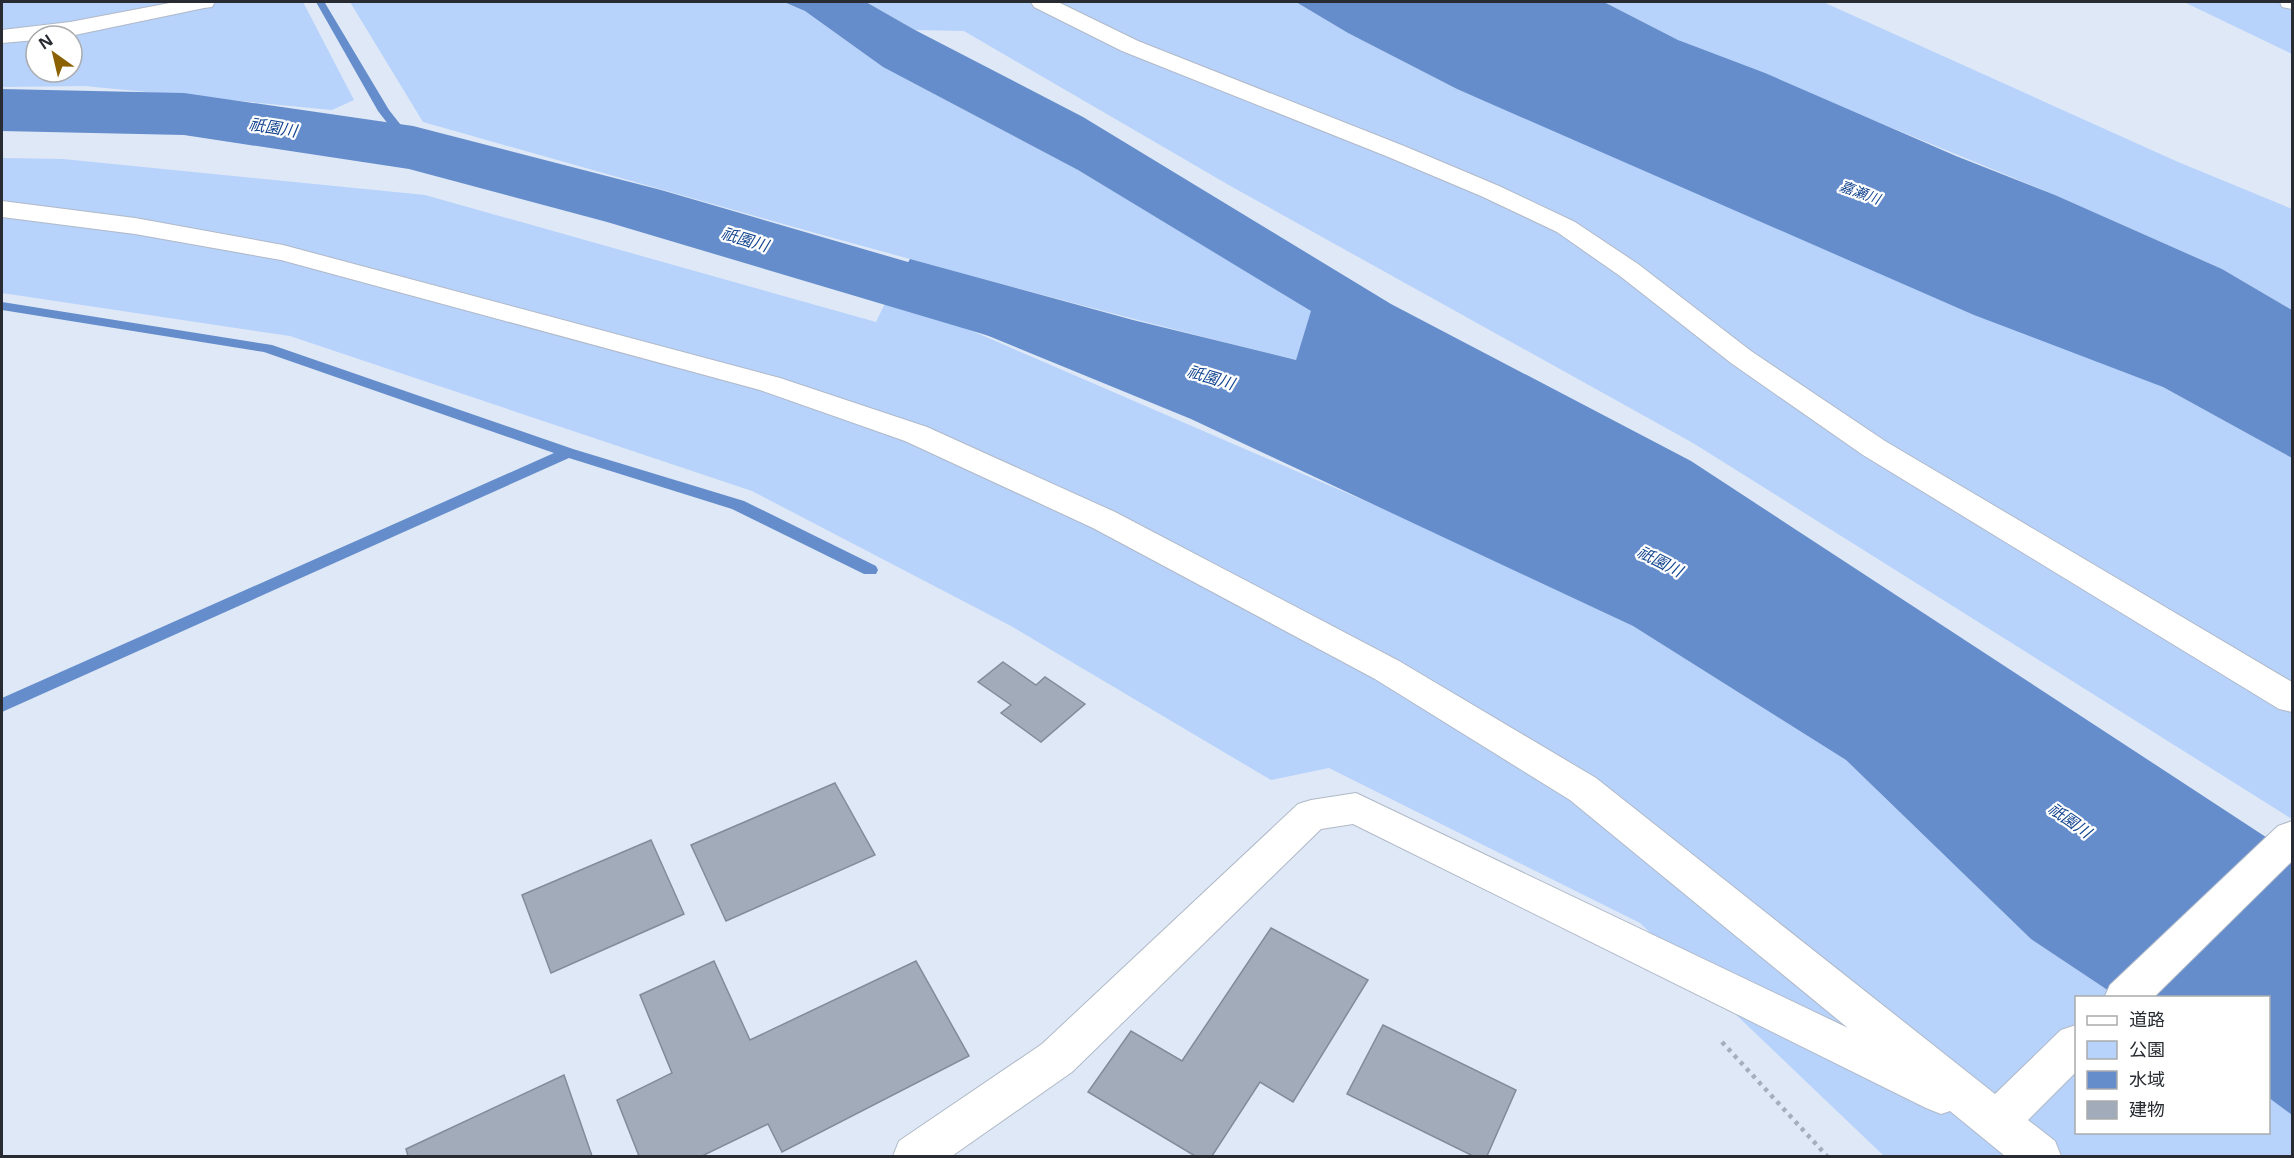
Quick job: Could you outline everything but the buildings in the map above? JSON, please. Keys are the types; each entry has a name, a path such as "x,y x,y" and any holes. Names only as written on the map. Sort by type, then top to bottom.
{"street":[{"path":"2,37 70,29 204,2"},
{"path":"1042,2 1130,46 1395,151 1490,191 1566,227 1629,270 1741,357 1874,448 2292,699"},
{"path":"2,209 135,226 283,253 770,384 916,434 1104,520 1387,670 1583,789 2039,1156"},
{"path":"915,1156 1057,1058 1311,815 1356,808 1997,1121"},
{"path":"2127,996 2292,837"},
{"path":"1997,1121 2075,1045"}],"path":[{"path":"1717,1036 1827,1156"}],"green space":[{"path":"2,2 303,2 354,100 332,110 85,86 2,87"},
{"path":"350,2 784,2 805,11 883,67 1078,170 1312,311 1296,360 967,275 423,122"},
{"path":"866,2 1296,2 1348,33 1457,89 2163,387 2292,458 2292,819 1693,443 1234,188 964,31 915,30"},
{"path":"1604,2 1823,2 2178,162 2292,209 2292,310 2222,269 2055,195 1678,40"},
{"path":"2184,2 2292,2 2292,54"},
{"path":"2,158 63,159 425,195 876,322 889,295 1400,516 1633,626 1846,760 2031,939 2116,996 2075,996 2075,1134 2270,1134 2270,1099 2292,1115 2292,1156 1884,1156 1640,923 1329,768 1271,780 1011,626 752,491 290,336 2,293"}],"water":[{"path":"784,2 866,2 1083,117 1391,304 1691,461 2292,854 2292,1115 2270,1099 2270,996 2116,996 2031,939 1846,760 1633,626 1191,419 889,295 910,259 1133,320 1296,360 1311,311 1078,170 883,67 805,11"},
{"name":"嘉瀬川","path":"1296,2 1604,2 1678,40 1765,73 1956,156 2055,195 2222,269 2292,310 2292,458 2163,387 1974,315 1457,89 1348,33"}],"waterway":[{"path":"320,3 384,111 413,148"},
{"name":"祇園川","path":"2,110 184,114 413,148 634,206 1023,321"},
{"path":"2,306 267,348 568,453"},
{"path":"2,705 568,453"},
{"path":"568,453 738,505 870,570"}]}
